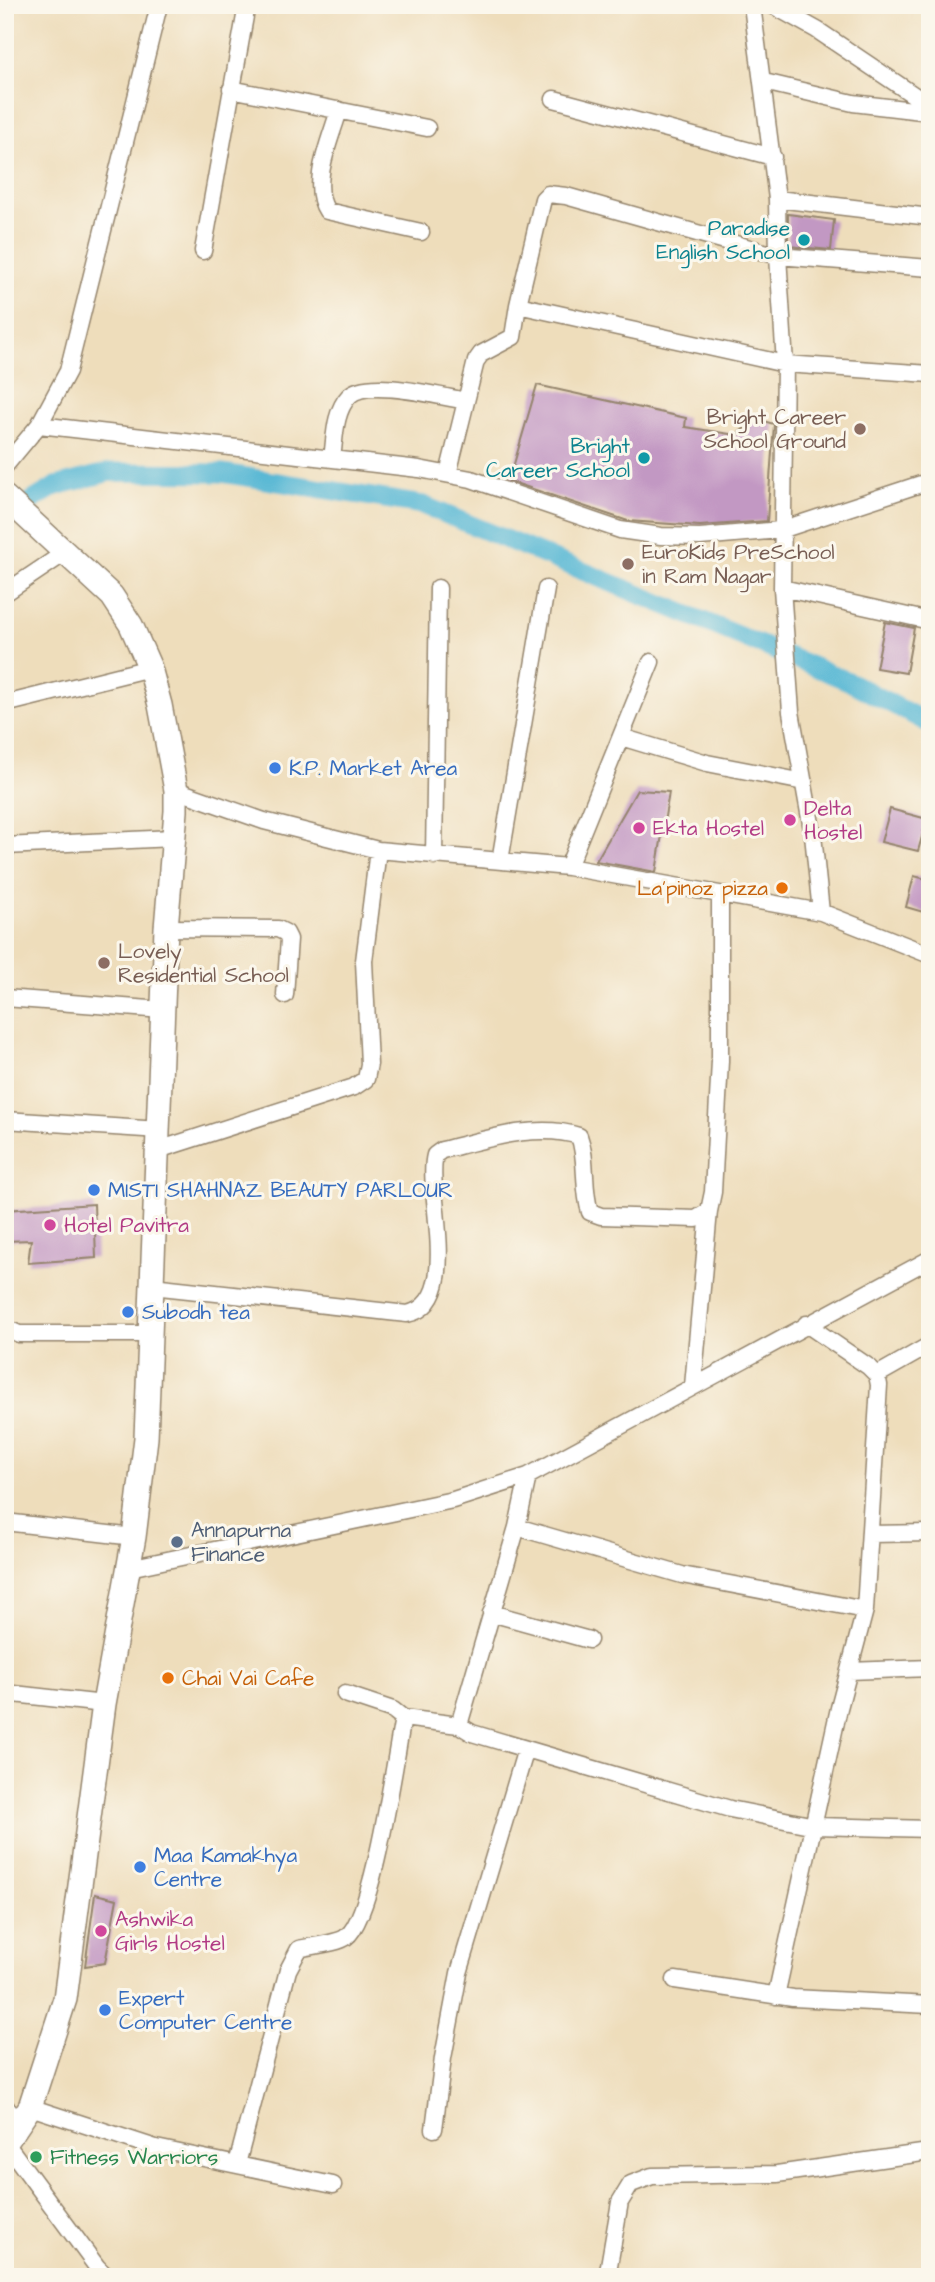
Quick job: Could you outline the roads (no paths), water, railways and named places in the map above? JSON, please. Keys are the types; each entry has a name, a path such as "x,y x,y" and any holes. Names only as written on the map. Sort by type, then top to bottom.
{"street":[{"path":"5,466 39,425 68,371 159,5"},
{"path":"203,251 247,5"},
{"path":"752,5 777,199 785,364 782,588 791,712 813,835 821,912"},
{"path":"772,5 817,30 930,106"},
{"path":"764,82 852,103 930,112"},
{"path":"231,89 427,128"},
{"path":"554,99 773,157"},
{"path":"339,110 322,170 321,201 327,211 421,232"},
{"path":"449,474 476,361 481,354 513,337 542,199 548,194 566,196 778,256 930,268"},
{"path":"777,199 930,217"},
{"path":"519,305 785,364 930,374"},
{"path":"332,458 338,415 348,397 356,390 385,388 466,401"},
{"path":"39,425 449,474 471,479 594,522 661,536 700,537 782,530 930,481"},
{"path":"9,501 112,596 131,625 150,668 176,790 166,928 146,1438 134,1537 104,1704 65,1999 13,2132"},
{"path":"5,593 66,552"},
{"path":"434,856 438,588"},
{"path":"782,588 930,621"},
{"path":"500,861 546,589"},
{"path":"568,867 651,662"},
{"path":"5,704 150,668"},
{"path":"621,737 707,764 804,782"},
{"path":"176,790 264,821 378,850 568,867 821,912 930,954"},
{"path":"5,846 173,838"},
{"path":"5,1120 159,1140 354,1087 366,1079 369,1064 364,961 378,850"},
{"path":"693,1386 713,1192 720,1060 720,894"},
{"path":"166,928 278,929 286,933 289,939 285,995"},
{"path":"5,998 163,1010"},
{"path":"152,1286 407,1314 416,1312 430,1300 438,1264 439,1235 433,1163 435,1155 442,1150 503,1135 549,1132 579,1136 583,1147 586,1199 590,1212 601,1216 696,1219 709,1211"},
{"path":"129,1568 453,1500 527,1476 930,1259"},
{"path":"5,1323 8,1329 19,1334 150,1334"},
{"path":"776,1996 865,1610 879,1385 877,1375 806,1324"},
{"path":"877,1375 930,1345"},
{"path":"459,1724 517,1527 527,1476"},
{"path":"5,1522 134,1537"},
{"path":"517,1527 682,1574 865,1610"},
{"path":"870,1534 930,1533"},
{"path":"491,1613 589,1640"},
{"path":"849,1671 930,1668"},
{"path":"5,1693 104,1704"},
{"path":"345,1694 393,1710 403,1718 459,1724 472,1733 730,1809 815,1826 930,1829"},
{"path":"237,2164 288,1970 299,1949 345,1939 357,1925 370,1888 403,1718"},
{"path":"434,2129 443,2058 459,1973 526,1749"},
{"path":"676,1980 776,1996 930,2006"},
{"path":"5,2106 13,2132 97,2267 107,2277"},
{"path":"13,2132 156,2148 333,2185"},
{"path":"607,2277 620,2202 631,2184 652,2176 777,2174 922,2153"}],"waterway":[{"path":"5,517 56,486 110,472 222,473 423,505 848,681 930,724"}],"place":[{"name":"Paradise English School","path":"804,240"},
{"name":"Bright Career School Ground","path":"860,429"},
{"name":"Bright Career School","path":"644,458"},
{"name":"EuroKids PreSchool in Ram Nagar","path":"628,564"},
{"name":"K.P. Market Area","path":"275,768"},
{"name":"Delta Hostel","path":"790,820"},
{"name":"Ekta Hostel","path":"639,828"},
{"name":"La'pinoz pizza","path":"782,888"},
{"name":"Lovely Residential School","path":"104,963"},
{"name":"MISTI SHAHNAZ BEAUTY PARLOUR","path":"94,1190"},
{"name":"Hotel Pavitra","path":"50,1225"},
{"name":"Subodh tea","path":"128,1312"},
{"name":"Annapurna Finance","path":"177,1542"},
{"name":"Chai Vai Cafe","path":"168,1678"},
{"name":"Maa Kamakhya Centre","path":"140,1867"},
{"name":"Ashwika Girls Hostel","path":"101,1931"},
{"name":"Expert Computer Centre","path":"105,2010"},
{"name":"Fitness Warriors","path":"36,2157"}]}
